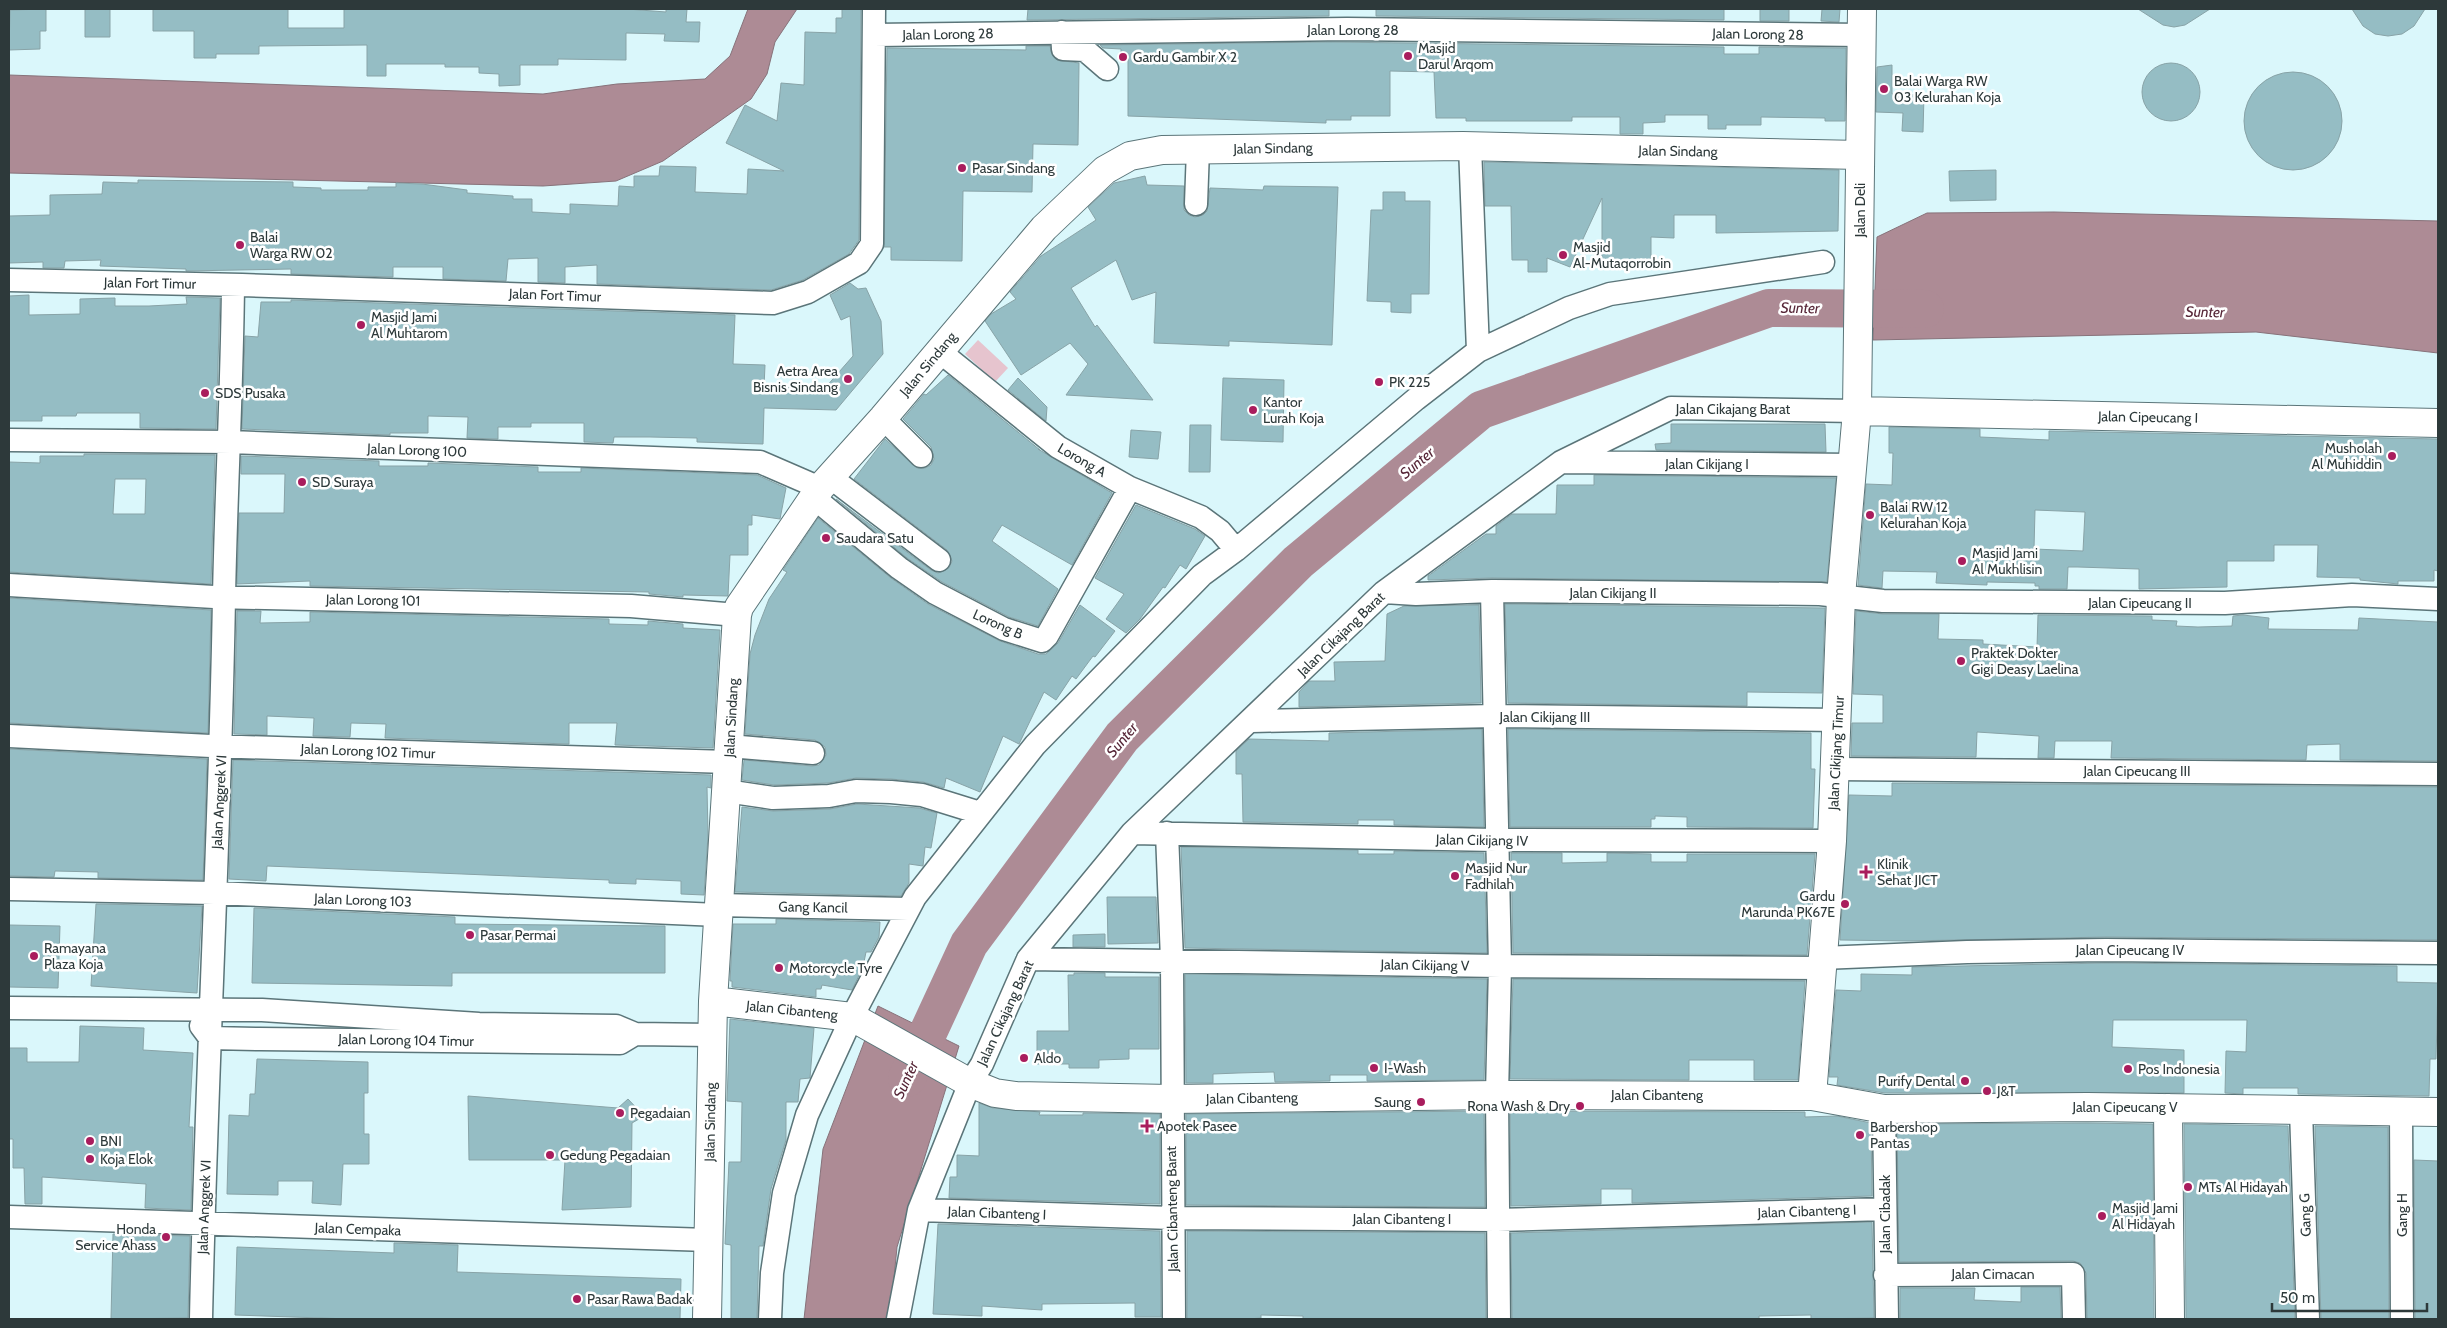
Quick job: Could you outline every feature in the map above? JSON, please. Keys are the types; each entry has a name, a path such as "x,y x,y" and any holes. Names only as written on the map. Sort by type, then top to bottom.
{"street":[{"name":"Jalan Fort Timur","path":"9,280 233,285 773,303 808,292 859,263 872,244 874,9"},
{"name":"Jalan Lorong 28","path":"874,34 1062,32 1347,19 1862,22"},
{"name":"Jalan Deli","path":"1857,399 1862,22"},
{"path":"1062,32 1063,49 1085,50 1107,69"},
{"path":"1470,146 1478,352"},
{"name":"Jalan Sindang","path":"707,1319 713,1001 737,615 746,594 821,487 883,418 1044,228 1105,170 1130,156 1162,150 1470,146 1860,155"},
{"path":"1196,204 1198,149"},
{"path":"770,1319 772,1272 784,1194 807,1115 860,1022 908,909 915,897 980,813 1042,738 1202,575 1236,550 1416,399 1478,352 1570,308 1610,294 1823,262"},
{"name":"Jalan Anggrek VI","path":"201,1319 212,1011 214,893 222,746 224,597 230,442 233,285"},
{"name":"Lorong A","path":"939,352 1058,447 1130,488 1200,518 1220,531 1236,550"},
{"name":"Jalan Cipeucang I","path":"1857,399 2438,423"},
{"name":"Jalan Cikajang Barat","path":"898,1319 919,1210 965,1080 982,1064 1028,959 1132,833 1252,721 1384,592 1561,462 1670,408 1857,399"},
{"name":"Jalan Cikijang Timur","path":"1812,1096 1832,841 1838,720 1841,596 1854,465 1857,399"},
{"path":"883,418 921,456"},
{"name":"Jalan Lorong 100","path":"9,440 230,442 760,462 821,487"},
{"name":"Jalan Cikijang I","path":"1561,462 1854,465"},
{"path":"821,487 940,560"},
{"name":"Lorong B","path":"821,487 899,568 935,593 1004,629 1042,641 1047,636 1130,488"},
{"name":"Jalan Lorong 101","path":"9,585 224,597 632,606 737,615"},
{"path":"1492,591 1500,966 1497,1095 1499,1319"},
{"name":"Jalan Cikijang II","path":"1384,592 1416,594 1492,591 1841,596"},
{"name":"Jalan Cipeucang II","path":"1841,596 1883,601 2215,603 2352,595 2438,599"},
{"name":"Jalan Cikijang III","path":"1252,721 1495,716 1838,720"},
{"name":"Jalan Lorong 102 Timur","path":"9,736 222,746 728,754 813,753"},
{"name":"Jalan Cipeucang III","path":"1835,769 2438,774"},
{"path":"726,791 773,798 830,796 856,791 891,792 922,795 980,813"},
{"name":"Jalan Cikijang IV","path":"1132,833 1496,840 1832,841"},
{"name":"Jalan Cibanteng Barat","path":"1167,833 1172,960 1171,1099 1174,1319"},
{"name":"Jalan Lorong 103","path":"9,888 718,910"},
{"name":"Gang Kancil","path":"718,910 908,909"},
{"name":"Jalan Cipeucang IV","path":"1822,963 2106,950 2438,953"},
{"name":"Jalan Cikijang V","path":"1028,959 1500,966 1822,963"},
{"name":"Jalan Cibanteng","path":"713,1001 860,1022 965,1080 995,1093 1016,1096 1171,1099 1497,1095 1812,1096"},
{"name":"Jalan Lorong 104 Timur","path":"9,1008 188,1011 262,1010 479,1024 616,1026 635,1034 712,1035"},
{"path":"188,1011 210,1038"},
{"name":"Jalan Lorong 104 Timur","path":"210,1038 620,1042 635,1034"},
{"name":"Jalan Cipeucang V","path":"1812,1096 1884,1109 2168,1108 2438,1112"},
{"path":"2168,1108 2170,1319"},
{"name":"Jalan Cibadak","path":"1884,1109 1887,1319"},
{"name":"Gang G","path":"2301,1110 2308,1319"},
{"name":"Gang H","path":"2401,1111 2402,1319"},
{"name":"Jalan Cibanteng I","path":"919,1210 1172,1218 1497,1220 1885,1209"},
{"name":"Jalan Cempaka","path":"9,1217 203,1225 708,1240"},
{"name":"Jalan Cimacan","path":"1885,1275 2073,1274 2074,1310"}],"shaded area":[{"path":"978,340 1008,368 995,382 965,354"}],"water":[{"path":"748,9 797,9 775,42 767,74 751,99 663,161 616,181 543,186 9,173 9,75 543,94 617,84 705,79 730,56"},
{"path":"2054,212 2438,221 2438,353 2256,332 1873,340 1877,237 1927,213"},
{"path":"878,1006 959,1046 897,1247 890,1319 804,1319 823,1149"}],"building":[{"path":"46,9 46,31 40,31 40,49 9,50 10,10"},
{"path":"85,9 110,9 110,37 85,37"},
{"path":"153,9 288,9 288,28 344,28 344,9 627,9 666,12 666,9 687,9 686,22 700,22 699,42 664,41 665,34 626,33 626,60 558,59 558,65 520,65 520,85 499,86 499,74 479,73 479,67 445,67 445,64 386,64 386,76 367,76 367,45 259,46 259,54 216,54 216,58 194,58 194,31 153,31"},
{"path":"842,9 861,9 859,240 849,254 803,280 771,290 597,284 597,265 565,267 565,283 538,282 538,258 508,259 506,281 443,279 443,267 393,267 393,277 291,274 291,269 186,271 186,269 100,266 101,260 65,261 64,268 43,268 43,262 9,263 9,216 50,215 50,195 102,194 103,182 138,183 138,180 293,182 293,187 321,188 321,190 368,190 368,187 396,187 396,183 422,184 467,190 467,193 513,196 513,199 532,199 532,212 570,214 570,204 618,206 619,186 634,187 634,176 659,176 660,166 696,167 695,192 747,194 748,169 784,171 726,143 745,105 777,121 781,83 804,85 805,32 836,33 836,18 842,18"},
{"path":"1028,9 1329,9 1329,16 1027,20"},
{"path":"1376,9 1724,9 1724,20 1376,16"},
{"path":"1760,9 1789,9 1789,21 1760,21"},
{"path":"1822,9 1840,9 1839,22 1821,21"},
{"path":"2138,9 2210,9 2185,25 2174,27 2163,25"},
{"path":"2352,9 2425,9 2414,26 2402,34 2388,36 2375,34 2363,26"},
{"path":"1329,42 1724,47 1724,54 1759,54 1759,47 1846,48 1845,121 1825,121 1825,118 1761,117 1761,125 1726,125 1726,129 1708,129 1708,115 1665,115 1665,122 1643,123 1643,134 1620,134 1620,117 1572,117 1572,121 1466,121 1466,118 1436,118 1434,72 1390,71 1390,116 1351,116 1351,120 1326,120 1326,123 1128,116 1128,58 1121,58 1121,49 1103,48 1100,45"},
{"name":"Pasar Sindang","path":"1026,46 1050,46 1052,55 1057,60 1079,63 1078,145 1033,144 1032,192 963,191 962,261 891,260 891,247 884,247 887,48 1026,50"},
{"path":"2165,63 2177,63 2192,71 2200,86 2200,98 2192,113 2177,121 2165,121 2150,113 2142,98 2142,86 2150,71"},
{"path":"1892,65 1892,94 1924,95 1923,132 1902,131 1903,113 1876,112 1877,67"},
{"path":"2293,72 2312,76 2327,87 2338,102 2342,121 2338,140 2327,155 2312,166 2293,170 2274,166 2259,155 2248,140 2244,121 2248,102 2259,87 2274,76"},
{"path":"1484,162 1839,170 1838,231 1716,233 1716,215 1674,215 1674,238 1651,237 1651,262 1602,262 1602,198 1570,267 1547,258 1547,272 1528,272 1528,260 1512,260 1511,206 1485,206"},
{"path":"1996,170 1996,200 1950,201 1949,171"},
{"path":"1145,176 1147,185 1184,186 1184,210 1189,215 1195,217 1203,215 1207,211 1210,188 1263,190 1264,186 1338,187 1332,345 1229,341 1229,346 1154,343 1156,292 1132,300 1116,260 1071,288 1095,327 1097,325 1153,400 1066,395 1088,364 1070,343 1021,375 985,321 991,314 1016,299 1010,292 1041,256 1096,220 1088,207 1114,183"},
{"path":"1383,192 1405,192 1405,201 1430,201 1429,294 1411,294 1411,313 1391,312 1391,302 1367,301 1371,210 1383,210"},
{"path":"850,283 858,289 866,288 881,321 883,354 836,410 764,408 763,444 697,442 697,438 650,437 614,437 613,443 584,442 584,423 531,423 531,427 498,427 498,439 467,438 468,417 428,416 428,433 390,433 390,435 242,429 245,336 258,337 261,302 291,302 291,300 735,315 733,364 765,365 764,387 825,388 853,356 850,316 841,320 830,295"},
{"path":"29,295 29,315 80,314 80,299 115,298 115,306 149,306 187,304 186,297 220,298 216,429 140,428 140,413 77,413 76,416 42,416 42,421 9,421 9,296"},
{"path":"948,375 1040,450 1038,449 1112,493 1072,565 1002,525 992,541 1058,589 1038,626 1009,617 942,582 907,558 836,499 931,570 938,573 949,568 952,561 947,550 854,479 885,439 917,468 925,468 931,465 934,459 931,447 903,419 924,394 926,395"},
{"path":"1018,378 1047,407 1046,421 1008,390"},
{"name":"Kantor Lurah Koja","path":"1223,378 1284,380 1283,442 1221,440"},
{"path":"1671,424 1825,424 1826,452 1656,450 1655,444 1671,443"},
{"path":"1190,425 1211,425 1210,472 1189,472"},
{"path":"1889,427 1980,429 1980,437 2049,440 2049,431 2438,439 2438,571 2434,570 2434,581 2398,581 2398,584 2360,580 2360,578 2317,577 2318,545 2274,545 2274,561 2227,561 2227,587 2139,589 2139,569 2078,567 2068,567 2067,589 2039,589 2039,586 2035,586 2035,583 1987,582 1987,585 1936,583 1937,572 1883,571 1882,588 1858,585 1866,484 1892,485 1893,453 1889,453","holes":["2035,510 2085,512 2083,551 2034,549"]},
{"path":"1131,430 1161,432 1158,459 1129,457"},
{"path":"84,454 215,455 211,584 9,572 9,462 40,463 40,456 84,456","holes":["115,479 146,479 145,514 113,514"]},
{"path":"241,456 379,461 379,466 428,466 428,463 538,467 538,472 581,472 581,468 757,475 786,488 780,519 752,515 752,525 748,525 748,555 730,555 728,596 683,595 683,597 649,594 649,592 310,586 310,581 237,584 239,513 284,513 285,474 241,474"},
{"path":"1594,475 1836,478 1827,582 1492,578 1428,580 1428,576 1486,534 1496,534 1496,526 1512,514 1556,514 1557,485 1594,485"},
{"path":"1136,505 1195,529 1205,536 1186,569 1180,565 1165,588 1163,587 1140,619 1126,633 1106,619 1124,594 1095,578"},
{"path":"818,518 891,578 928,604 1000,641 1038,654 1046,654 1058,643 1080,605 1115,631 1076,679 1072,676 1056,700 1044,692 1019,744 1003,736 980,792 946,778 944,788 923,782 891,779 856,778 828,783 774,785 742,780 744,760 812,766 819,765 826,755 825,747 815,740 745,734 750,654 755,635 769,599 787,572 783,570"},
{"path":"9,598 211,610 208,733 9,723"},
{"path":"1505,604 1825,608 1822,693 1747,692 1747,706 1508,703"},
{"path":"1479,605 1481,703 1299,707 1299,692 1309,681 1335,681 1334,662 1385,661 1387,614 1404,606"},
{"path":"237,611 261,611 260,623 310,622 310,612 609,619 609,624 648,625 648,621 683,624 683,628 720,630 713,748 615,745 617,723 569,723 569,744 385,738 386,724 351,723 350,737 313,736 314,718 267,716 267,735 234,734"},
{"path":"1856,611 1883,614 1939,614 1938,639 1983,640 1983,644 2037,647 2038,615 2152,616 2152,620 2177,621 2176,626 2198,627 2232,626 2233,616 2243,615 2269,618 2268,629 2358,630 2359,618 2438,622 2438,761 2340,760 2340,744 2307,745 2306,760 2111,758 2112,741 2055,741 2054,758 2038,758 2039,736 1977,732 1976,757 1851,756 1852,723 1883,723 1883,695 1853,694"},
{"path":"1482,729 1484,827 1394,825 1394,820 1358,820 1358,824 1243,822 1242,774 1236,774 1236,751 1249,739 1329,741 1329,733"},
{"path":"1508,729 1811,733 1811,769 1815,769 1813,828 1687,827 1687,817 1655,816 1655,819 1651,819 1651,827 1510,827"},
{"path":"9,749 207,759 203,880 98,878 98,872 55,871 54,877 9,876"},
{"path":"233,760 711,775 711,788 707,787 708,836 704,895 681,894 681,881 636,879 636,884 609,883 609,880 267,866 266,881 229,879"},
{"path":"1892,783 2438,787 2438,940 2106,937 1907,941 1840,940 1849,795 1892,796"},
{"path":"857,804 919,808 937,813 931,848 925,847 923,866 909,864 909,883 901,896 735,892 742,807 773,811 830,809"},
{"path":"1181,847 1358,850 1358,854 1394,854 1394,851 1484,853 1487,953 1185,948"},
{"path":"1511,853 1562,853 1562,863 1607,862 1607,853 1651,854 1651,862 1687,862 1687,854 1815,854 1807,955 1513,953"},
{"path":"1107,897 1156,897 1158,943 1108,944"},
{"path":"96,904 202,906 197,993 91,986"},
{"path":"254,908 455,917 455,924 665,926 665,973 452,973 452,986 252,983"},
{"path":"776,919 880,922 879,937 871,952 866,952 863,967 852,990 822,985 821,989 816,989 816,997 732,987 732,981 730,981 733,924 776,924"},
{"name":"Ramayana Plaza Koja","path":"9,925 60,926 58,988 9,987"},
{"path":"1105,934 1105,947 1073,947 1073,935"},
{"path":"2106,963 2397,966 2397,982 2438,983 2436,1059 2430,1059 2429,1096 2298,1094 2298,1088 2243,1088 2243,1094 2225,1093 2226,1051 2246,1052 2247,1020 2113,1020 2112,1047 2184,1050 2184,1093 1885,1093 1837,1085 1838,1077 1829,1077 1836,990 1861,991 1861,974 1912,975 1912,967"},
{"path":"1074,973 1105,973 1105,977 1159,977 1159,1049 1129,1049 1129,1059 1099,1060 1099,1068 1069,1068 1069,1064 1037,1064 1037,1031 1069,1031 1068,975 1074,975"},
{"path":"1185,974 1487,979 1484,1080 1367,1081 1367,1075 1330,1075 1330,1081 1275,1082 1274,1072 1213,1074 1213,1083 1186,1083"},
{"path":"1513,979 1805,981 1798,1080 1754,1080 1754,1060 1689,1060 1689,1080 1510,1079"},
{"path":"730,1019 814,1028 810,1078 800,1079 798,1102 786,1102 786,1140 771,1189 763,1246 759,1246 757,1319 731,1319 731,1245 725,1244 729,1162 741,1162 742,1102 727,1101"},
{"path":"80,1026 144,1028 143,1050 193,1053 189,1127 193,1127 191,1210 145,1208 146,1184 42,1177 42,1204 25,1204 24,1168 13,1168 13,1139 9,1139 9,1048 27,1048 27,1062 79,1062"},
{"path":"257,1059 368,1062 368,1093 364,1093 364,1134 369,1134 369,1164 343,1164 341,1205 312,1203 313,1181 278,1181 278,1195 227,1194 229,1115 249,1116 250,1094 255,1094"},
{"name":"Gedung Pegadaian","path":"468,1096 618,1108 628,1099 644,1116 632,1123 631,1207 562,1210 565,1160 469,1160"},
{"path":"979,1103 993,1108 1040,1112 1039,1115 1083,1115 1083,1113 1160,1114 1160,1204 949,1198 950,1177 957,1177 957,1155 979,1156"},
{"path":"1484,1111 1485,1207 1186,1205 1186,1114"},
{"path":"1510,1111 1805,1112 1805,1117 1837,1116 1871,1123 1872,1196 1632,1203 1632,1189 1601,1189 1601,1204 1511,1206"},
{"path":"1897,1124 2153,1124 2154,1319 2087,1319 2086,1273 2080,1263 2073,1261 1899,1262"},
{"path":"2184,1124 2288,1126 2295,1319 2186,1319"},
{"path":"2315,1126 2388,1127 2389,1319 2321,1319"},
{"path":"2414,1160 2438,1161 2438,1319 2415,1319"},
{"path":"1872,1222 1874,1318 1811,1319 1811,1315 1759,1316 1759,1319 1512,1319 1511,1233"},
{"path":"938,1224 1160,1231 1161,1317 1135,1317 1135,1303 1042,1304 1042,1310 982,1306 982,1316 933,1314"},
{"path":"1187,1231 1485,1233 1486,1319 1303,1319 1303,1316 1261,1315 1261,1318 1248,1319 1187,1319"},
{"path":"113,1234 190,1236 188,1318 111,1319"},
{"path":"394,1243 458,1245 457,1272 681,1279 680,1319 350,1319 235,1315 237,1247 394,1253"},
{"path":"2021,1287 2060,1287 2061,1319 1900,1319 1900,1288 1975,1288 1974,1300 2021,1302"}],"waterway":[{"name":"Sunter","path":"907,1078 969,944 1122,737 1298,562 1481,410 1769,308 1925,309"}],"place":[{"name":"Masjid Darul Arqom","path":"1408,56"},
{"name":"Gardu Gambir X 2","path":"1123,57"},
{"name":"Balai Warga RW 03 Kelurahan Koja","path":"1884,89"},
{"name":"Pasar Sindang","path":"962,168"},
{"name":"Balai Warga RW 02","path":"240,245"},
{"name":"Masjid Al-Mutaqorrobin","path":"1563,255"},
{"name":"Masjid Jami Al Muhtarom","path":"361,325"},
{"name":"Aetra Area Bisnis Sindang","path":"848,379"},
{"name":"PK 225","path":"1379,382"},
{"name":"SDS Pusaka","path":"205,393"},
{"name":"Kantor Lurah Koja","path":"1253,410"},
{"name":"Musholah Al Muhiddin","path":"2392,456"},
{"name":"SD Suraya","path":"302,482"},
{"name":"Balai RW 12 Kelurahan Koja","path":"1870,515"},
{"name":"Saudara Satu","path":"826,538"},
{"name":"Masjid Jami Al Mukhlisin","path":"1962,561"},
{"name":"Praktek Dokter Gigi Deasy Laelina","path":"1961,661"},
{"name":"Klinik Sehat JICT","path":"1866,872"},
{"name":"Masjid Nur Fadhilah","path":"1455,876"},
{"name":"Gardu Marunda PK67E","path":"1845,904"},
{"name":"Pasar Permai","path":"470,935"},
{"name":"Ramayana Plaza Koja","path":"34,956"},
{"name":"Motorcycle Tyre","path":"779,968"},
{"name":"Aldo","path":"1024,1058"},
{"name":"I-Wash","path":"1374,1068"},
{"name":"Pos Indonesia","path":"2128,1069"},
{"name":"Purify Dental","path":"1965,1081"},
{"name":"J&T","path":"1987,1091"},
{"name":"Saung","path":"1421,1102"},
{"name":"Rona Wash & Dry","path":"1580,1106"},
{"name":"Pegadaian","path":"620,1113"},
{"name":"Apotek Pasee","path":"1147,1126"},
{"name":"Barbershop Pantas","path":"1860,1135"},
{"name":"BNI","path":"90,1141"},
{"name":"Gedung Pegadaian","path":"550,1155"},
{"name":"Koja Elok","path":"90,1159"},
{"name":"MTs Al Hidayah","path":"2188,1187"},
{"name":"Masjid Jami Al Hidayah","path":"2102,1216"},
{"name":"Honda Service Ahass","path":"166,1237"},
{"name":"Pasar Rawa Badak","path":"577,1299"}]}
